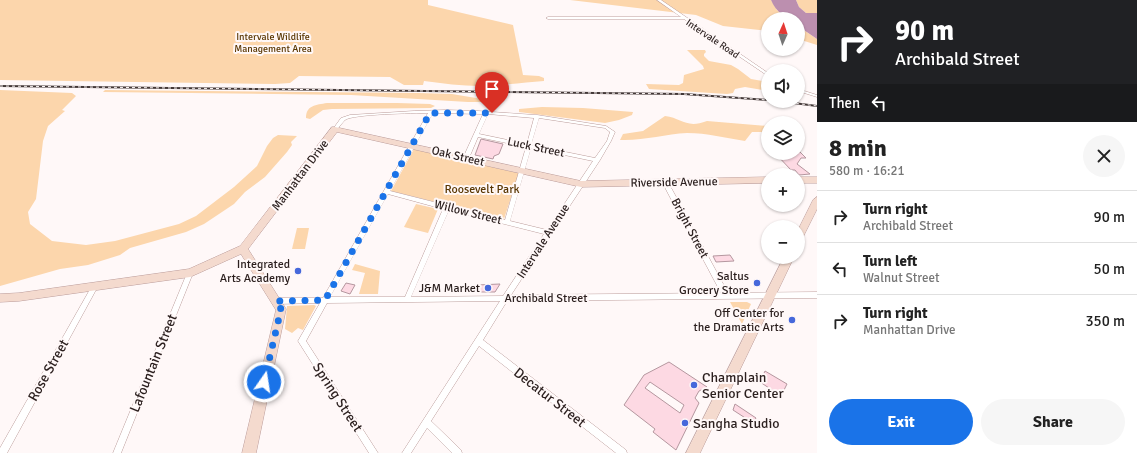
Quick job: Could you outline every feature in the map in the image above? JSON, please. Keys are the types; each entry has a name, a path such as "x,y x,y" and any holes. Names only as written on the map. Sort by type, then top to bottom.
{"street":[{"name":"Intervale Road","path":"659,0 761,70"},
{"path":"548,18 684,18"},
{"path":"805,92 817,96"},
{"path":"325,300 430,113"},
{"name":"Manhattan Drive","path":"0,298 190,273 242,250 343,119 350,116 430,113 486,113 537,116 604,126 613,130"},
{"path":"466,158 486,113"},
{"path":"507,222 537,116"},
{"name":"Oak Street","path":"335,129 581,184"},
{"name":"Intervale Avenue","path":"406,453 613,135 613,130"},
{"name":"Luck Street","path":"476,135 596,160"},
{"name":"Riverside Avenue","path":"581,184 761,180"},
{"path":"805,180 817,180"},
{"name":"Bright Street","path":"665,182 726,296"},
{"name":"Willow Street","path":"386,192 549,233"},
{"path":"805,225 817,200"},
{"path":"407,299 447,207"},
{"path":"242,250 278,305 249,453"},
{"path":"693,453 786,264"},
{"name":"Lafountain Street","path":"117,453 190,273"},
{"name":"Rose Street","path":"2,453 95,286"},
{"name":"Archibald Street","path":"278,305 325,300 817,295"},
{"name":"Spring Street","path":"325,300 302,341 374,453"},
{"name":"Decatur Street","path":"478,341 623,453"},
{"path":"426,422 458,453"}],"green space":[{"name":"Intervale Wildlife Management Area","path":"0,0 428,0 428,5 513,25 523,75 539,76 544,78 544,81 480,86 424,81 423,85 404,85 390,77 299,76 290,83 275,84 0,80"},
{"path":"570,0 771,0 779,12 761,12 761,30 723,26 696,15"},
{"path":"796,0 817,0 817,13 806,13 799,7"},
{"path":"805,31 817,39 817,45 805,41"},
{"path":"687,50 705,50 706,52 704,56 709,61 731,65 751,79 761,81 761,90 745,87 735,89 733,93 727,94 649,89 646,84 679,85 683,83 684,75 704,69 703,66"},
{"path":"0,90 72,93 76,96 62,110 65,111 48,126 43,141 36,199 28,212 30,224 52,241 86,245 115,241 179,224 196,216 234,187 257,166 267,146 273,138 278,135 297,136 291,142 292,145 287,152 265,177 245,192 234,204 204,224 186,232 130,248 120,255 88,265 60,269 0,286"},
{"path":"105,90 452,94 482,99 482,102 351,95 103,92"},
{"path":"327,103 397,103 430,104 435,106 431,108 332,109 323,110 310,119 306,118 308,110 312,106"},
{"path":"542,107 583,108 633,112 632,115 605,123 519,112 519,109"},
{"path":"665,116 694,124 707,121 761,125 761,132 752,132 745,141 694,133 620,140 623,134 643,131"},
{"name":"Roosevelt Park","path":"414,149 519,173 504,219 391,191"},
{"path":"416,204 438,209 428,233 404,227"},
{"path":"297,228 309,228 305,249 292,249"},
{"path":"355,264 380,271 378,294 359,294 365,273 352,270"},
{"path":"730,302 747,302 751,304 742,324"},
{"path":"287,306 316,306 303,330 298,328 292,333 285,329"}],"shaded area":[{"path":"771,0 796,0 799,7 805,12 779,12"},
{"path":"805,12 817,13 817,39 805,31"}],"building":[{"path":"481,139 503,144 499,154 494,156 493,159 475,155"},
{"path":"782,160 800,160 797,164 802,168 789,168"},
{"path":"805,170 810,174 805,174"},
{"path":"730,255 734,261 716,262 713,256"},
{"path":"346,283 355,285 350,294 341,291"},
{"name":"J&M Market","path":"500,284 495,292 478,292 477,285"},
{"path":"669,362 707,387 699,391 695,398 699,403 676,450 653,432 655,429 624,405 644,375","holes":["650,382 684,405 680,413 645,388"]},
{"path":"765,371 787,384 781,396 760,382"},
{"path":"735,404 756,418 753,423 733,410"}],"railway":[{"path":"0,86 684,94 761,100"},
{"path":"805,104 817,106"}],"place":[{"name":"Integrated Arts Academy","path":"298,271"},
{"name":"Saltus Grocery Store","path":"757,283"},
{"name":"J&M Market","path":"488,288"},
{"name":"Off Center for the Dramatic Arts","path":"792,320"},
{"name":"Champlain Senior Center","path":"694,385"},
{"name":"Sangha Studio","path":"685,423"}],"route":[{"path":"264,382 281,309 276,301 325,300 430,113 492,113"}]}
